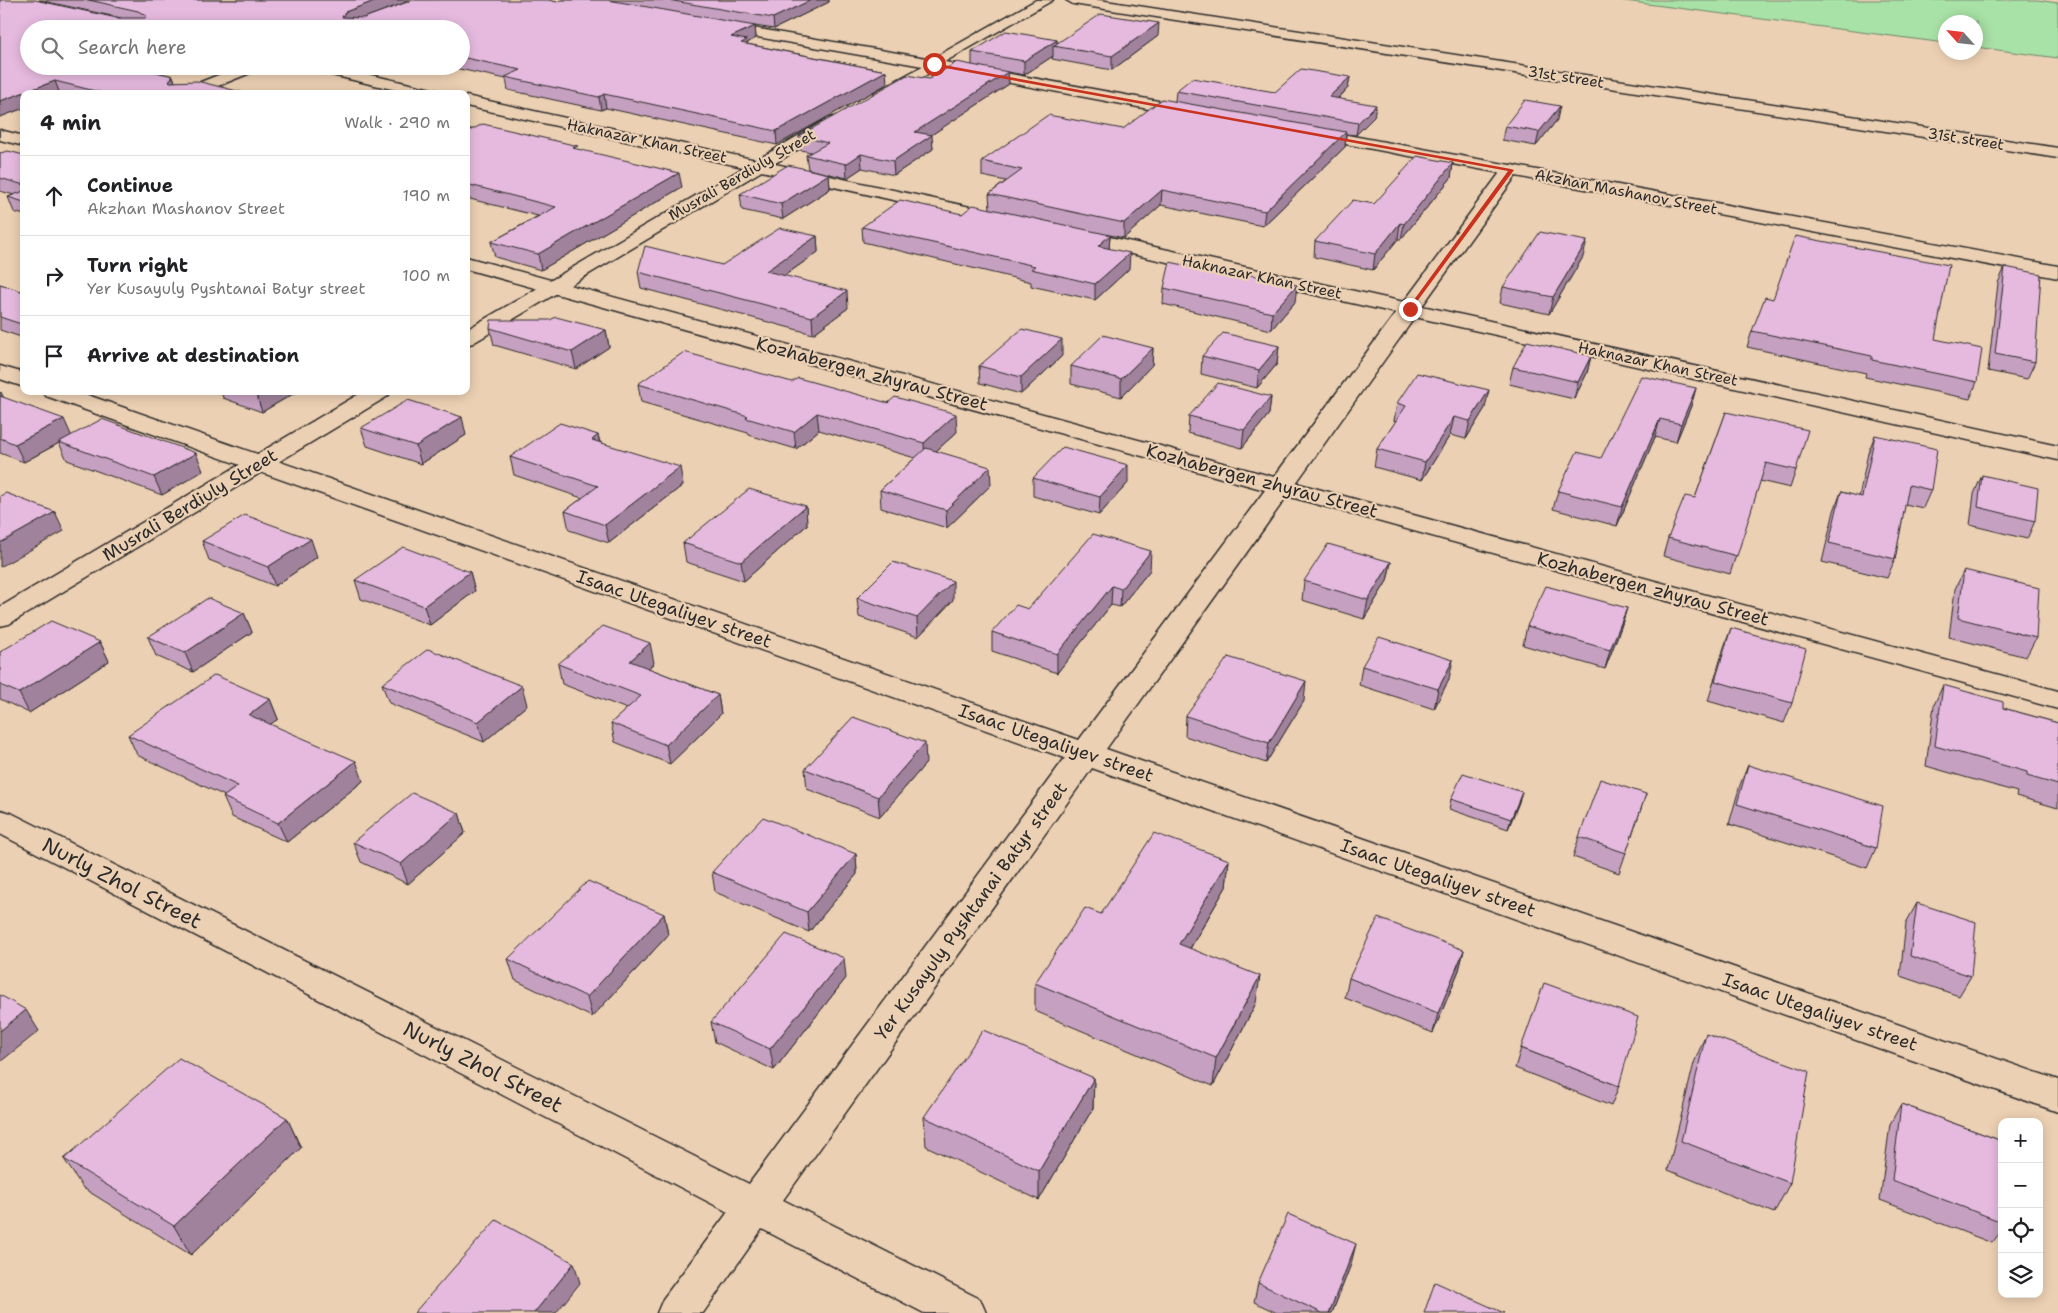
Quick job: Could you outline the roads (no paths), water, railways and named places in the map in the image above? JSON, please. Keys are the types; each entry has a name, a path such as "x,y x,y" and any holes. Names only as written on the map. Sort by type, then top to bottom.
{"street":[{"path":"867,103 1046,0"},
{"name":"31st street","path":"1073,0 2058,153"},
{"path":"707,24 1208,115"},
{"path":"193,90 233,75"},
{"path":"351,75 418,90"},
{"name":"Haknazar Khan Street","path":"470,101 1021,223"},
{"name":"Musrali Berdiuly Street","path":"470,338 850,112"},
{"name":"Akzhan Mashanov Street","path":"1296,131 2058,272"},
{"path":"0,135 20,140"},
{"name":"Yer Kusayuly Pyshtanai Batyr street","path":"678,1313 1511,170"},
{"name":"Haknazar Khan Street","path":"1060,232 2058,452"},
{"name":"Kozhabergen zhyrau Street","path":"470,264 2058,700"},
{"path":"0,372 20,379"},
{"name":"Isaac Utegaliyev street","path":"65,395 2058,1096"},
{"name":"Musrali Berdiuly Street","path":"0,618 373,395"},
{"name":"Nurly Zhol Street","path":"0,821 965,1313"}]}
